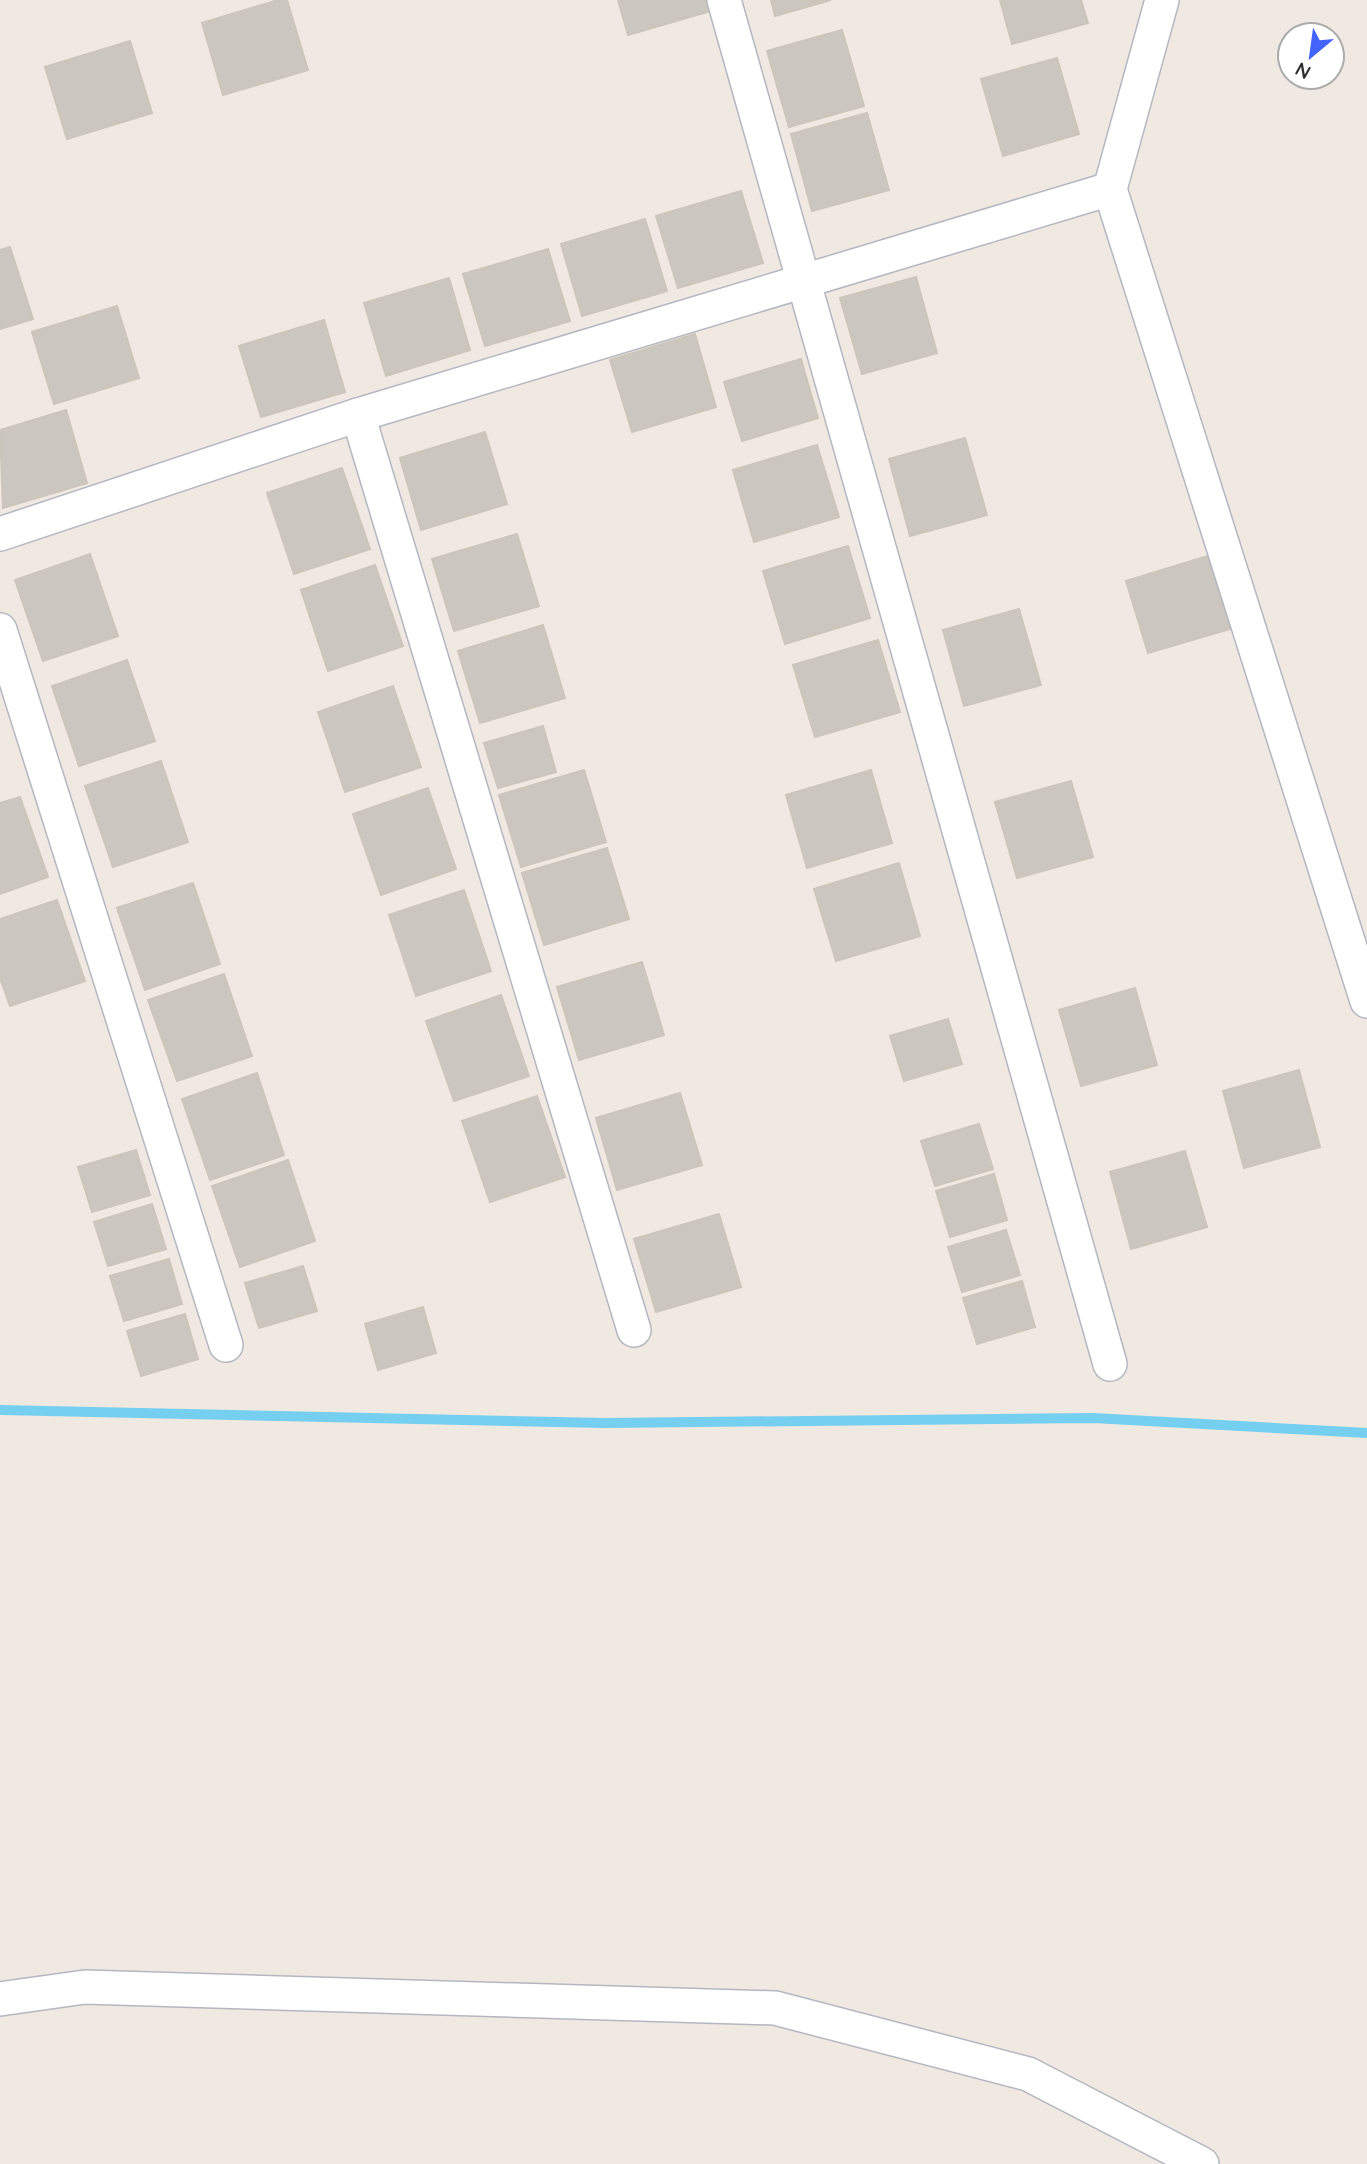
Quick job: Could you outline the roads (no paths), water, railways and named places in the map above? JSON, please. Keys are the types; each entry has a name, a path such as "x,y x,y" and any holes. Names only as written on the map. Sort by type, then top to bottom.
{"street":[{"path":"724,0 1110,1364"},
{"path":"1162,0 1110,189 1367,1001"},
{"path":"0,534 358,415 1110,189"},
{"path":"358,415 634,1330"},
{"path":"0,631 226,1345"},
{"path":"0,1999 85,1987 775,2008 1028,2074 1202,2164"}],"waterway":[{"path":"0,1410 605,1423 1093,1418 1367,1433"}]}
